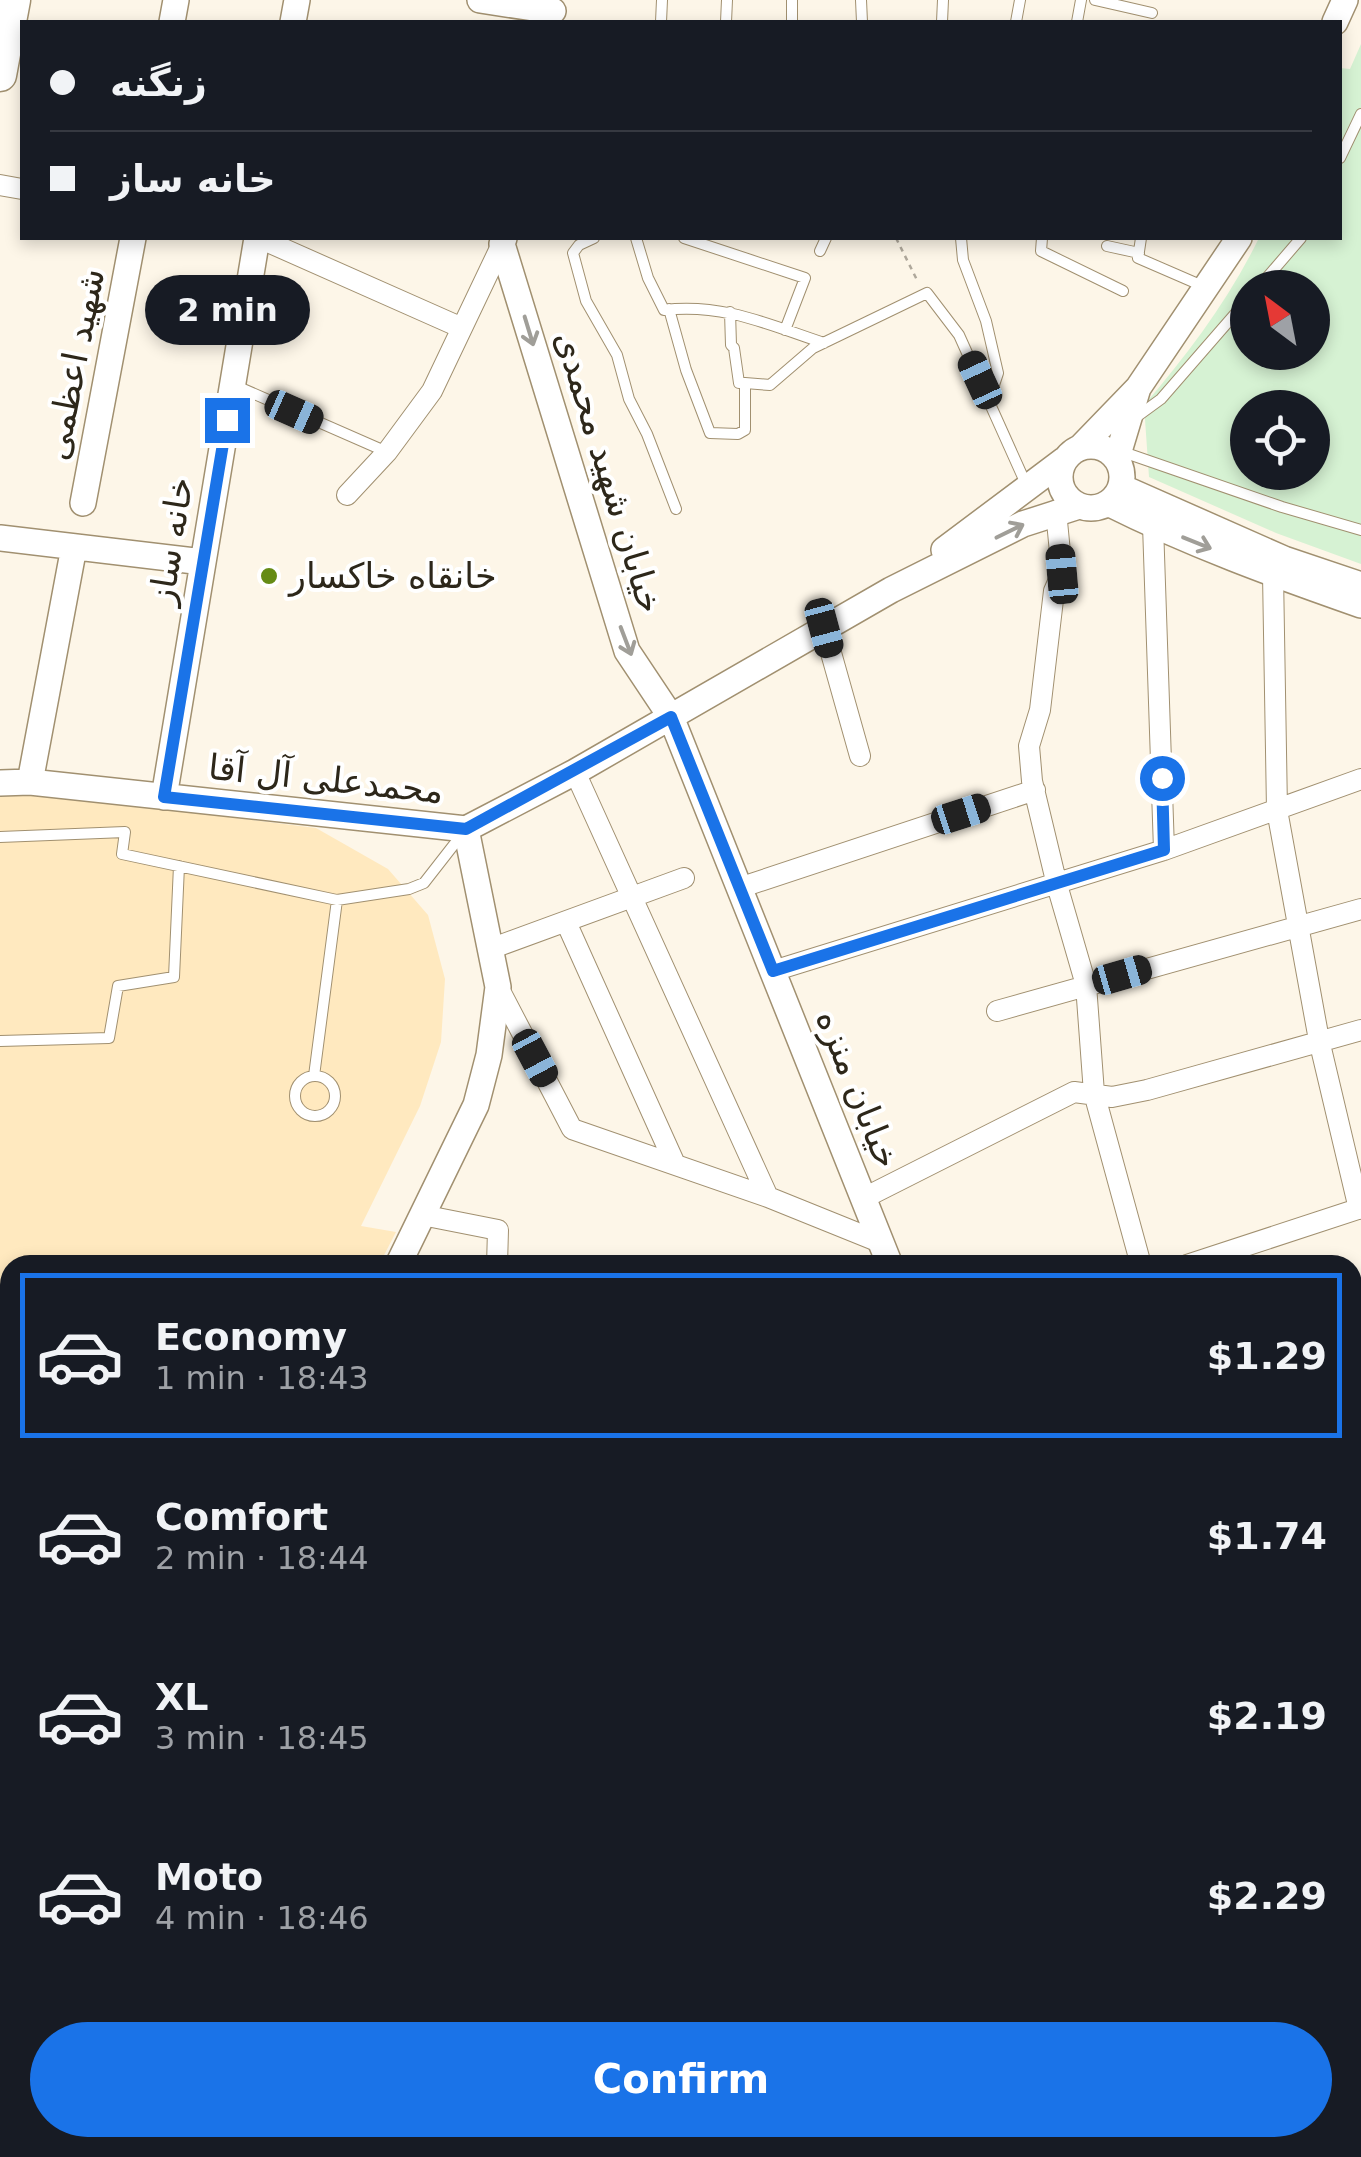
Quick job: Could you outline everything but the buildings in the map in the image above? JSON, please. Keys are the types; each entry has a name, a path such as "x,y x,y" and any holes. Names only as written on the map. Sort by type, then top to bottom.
{"main road":[{"path":"0,76 14,0"}],"street":[{"path":"480,0 553,11"},
{"name":"شهید اعظمی","path":"83,503 133,240"},
{"name":"خانه ساز","path":"164,797 258,240"},
{"path":"263,240 462,328"},
{"path":"892,590 1072,454 1138,388 1238,240"},
{"path":"347,495 386,452 432,390 503,241"},
{"name":"خیابان شهید محمدی","path":"503,241 627,650 671,717"},
{"path":"886,1254 768,1197 572,1128 498,988 466,829 575,772 892,590 1068,508 1099,507 1114,495 1123,478 1118,454 1138,388"},
{"path":"1072,454 1100,446 1118,454"},
{"path":"1072,454 1060,481 1068,508 1062,574 1054,591 1040,710 1029,746 1056,884 1086,985 1094,1094 1138,1255"},
{"path":"1114,495 1153,525 1361,605"},
{"path":"1114,495 1361,586"},
{"path":"1153,525 1164,850"},
{"path":"0,538 203,562"},
{"path":"30,782 74,547"},
{"path":"1217,1255 1360,1208 1319,1040 1277,810 1274,574"},
{"path":"824,628 860,756"},
{"name":"خیابان منزه","path":"671,717 886,1254"},
{"path":"575,772 768,1197"},
{"path":"773,971 1164,850 1361,779"},
{"name":"محمدعلی آل آقا","path":"0,783 30,782 466,829"},
{"path":"739,888 1035,790"},
{"path":"490,949 684,878"},
{"path":"997,1011 1361,909"},
{"path":"566,922 675,1164"},
{"path":"403,1255 476,1106 489,1055 498,988"},
{"path":"864,1198 1074,1092 1112,1097 1146,1090 1361,1030"},
{"path":"422,1215 498,1230 497,1255"}],"lane":[{"path":"1095,0 1152,13"},
{"path":"1342,154 1361,114"},
{"path":"590,240 573,253 586,301 617,354 629,399 676,509"},
{"path":"637,240 648,278 664,310 690,307 749,315 824,343"},
{"path":"690,240 806,278 785,330"},
{"path":"820,251 825,240"},
{"path":"961,240 998,373 989,401"},
{"path":"1042,240 1041,251 1123,291"},
{"path":"1142,240 1138,258 1206,287"},
{"path":"1273,270 1299,240"},
{"path":"1106,246 1139,253"},
{"path":"730,312 731,345 739,383 770,385 813,348 927,293 959,334 1028,488"},
{"path":"669,309 686,370 710,433 738,434 746,430 745,383"},
{"path":"1126,425 1161,399 1230,320"},
{"path":"232,384 386,452"},
{"path":"1118,454 1361,530"},
{"path":"0,836 125,832 122,854 337,900 409,889 424,883 466,829"},
{"path":"0,1041 109,1038 118,986 174,978 179,866"},
{"path":"314,1076 337,900"}],"path":[{"path":"897,240 912,275 927,293"}],"shaded area":[{"path":"30,792 316,828 388,869 428,915 445,979 441,1042 420,1106 361,1226 396,1232 384,1255 0,1255 0,793"}],"green space":[{"path":"1361,44 1361,564 1276,533 1149,477 1144,405 1230,290 1230,370 1330,370 1330,270 1242,270 1258,240 1342,240 1342,68 1350,69"}],"place":[{"name":"خانقاه خاکسار","path":"269,576"}],"route":[{"path":"227,420 164,797 466,829 671,717 773,971 1164,850 1162,778"}]}
